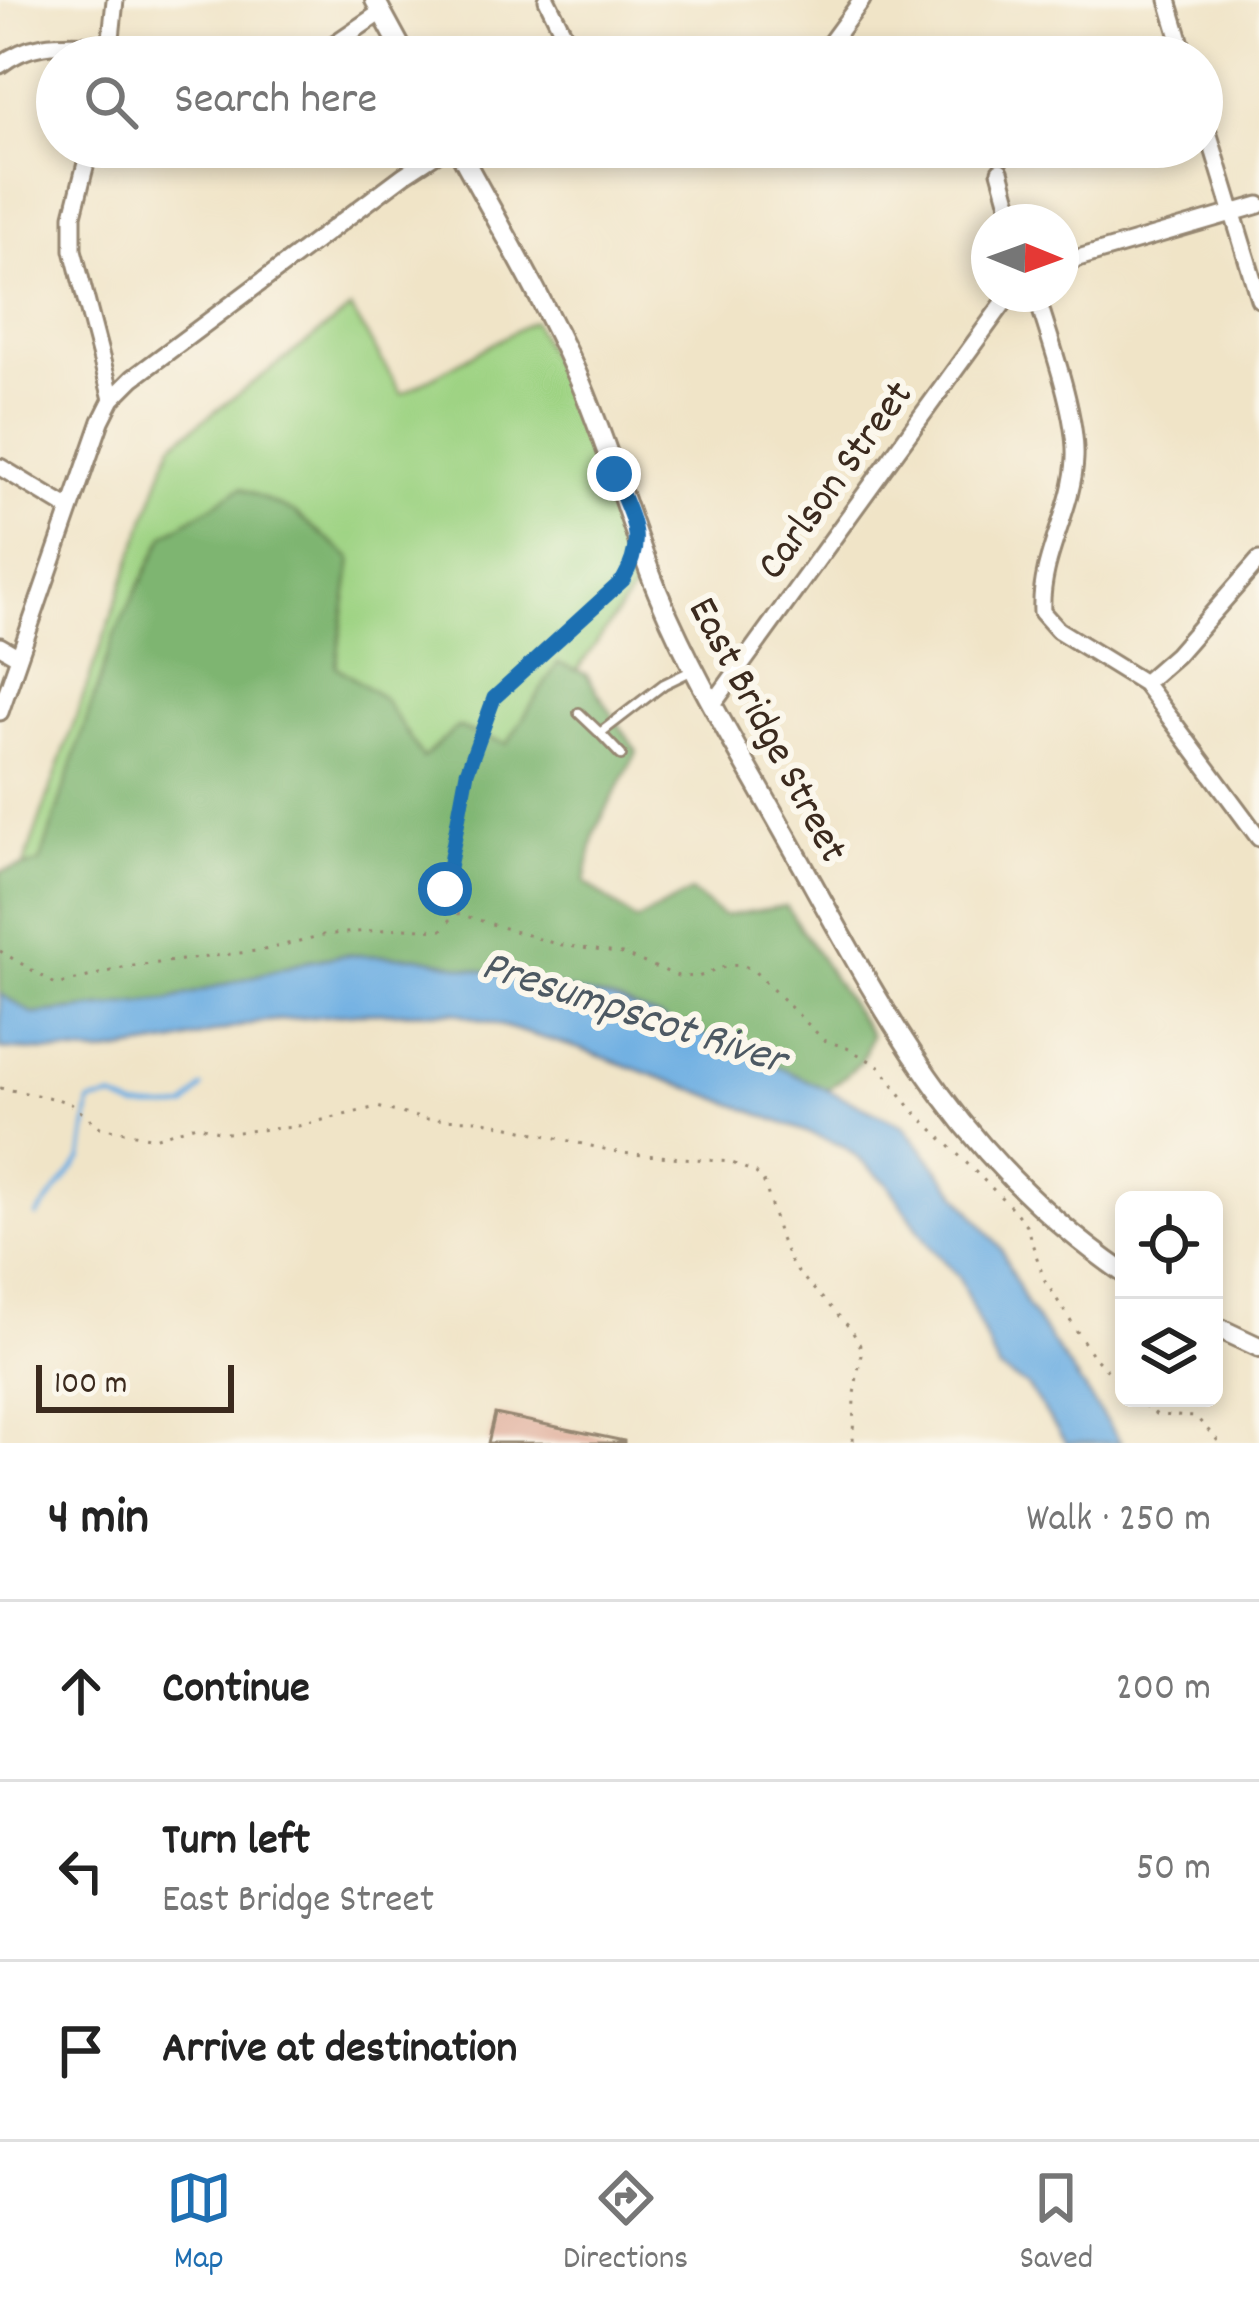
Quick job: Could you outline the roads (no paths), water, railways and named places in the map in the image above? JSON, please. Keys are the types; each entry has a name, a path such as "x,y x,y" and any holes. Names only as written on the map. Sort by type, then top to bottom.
{"street":[{"path":"112,36 116,0"},
{"path":"547,0 565,36"},
{"path":"835,36 862,0"},
{"path":"1168,0 1179,36"},
{"path":"341,36 378,6 394,36"},
{"path":"0,64 18,50 36,46"},
{"path":"85,168 73,215 73,250 112,399"},
{"path":"0,712 68,508 112,399 133,378 418,168"},
{"name":"East Bridge Street","path":"468,168 575,370 639,543 694,669 891,1025 949,1110 1009,1180 1115,1268"},
{"path":"1220,168 1259,299"},
{"path":"1000,171 1009,204"},
{"path":"1079,258 1259,206"},
{"name":"Carlson Street","path":"713,704 997,312"},
{"path":"1041,312 1076,459 1047,566 1042,612 1058,630 1144,683 1259,838"},
{"path":"0,466 68,508"},
{"path":"1144,683 1176,655 1259,560"},
{"path":"0,646 20,657"},
{"path":"1223,1330 1259,1347"}],"lane":[{"path":"600,733 664,684 694,669"},
{"path":"579,713 621,755"}],"water":[{"name":"Presumpscot River","path":"344,955 419,957 613,1000 738,1048 904,1126 1001,1249 1026,1304 1121,1443 1066,1443 1027,1386 999,1370 959,1277 930,1246 887,1183 844,1146 577,1048 455,1012 358,1013 258,1022 100,1054 0,1049 0,994 34,1014 168,1000"}],"waterway":[{"path":"37,1216 82,1158 90,1102 112,1098 136,1108 186,1107 202,1088"}]}
